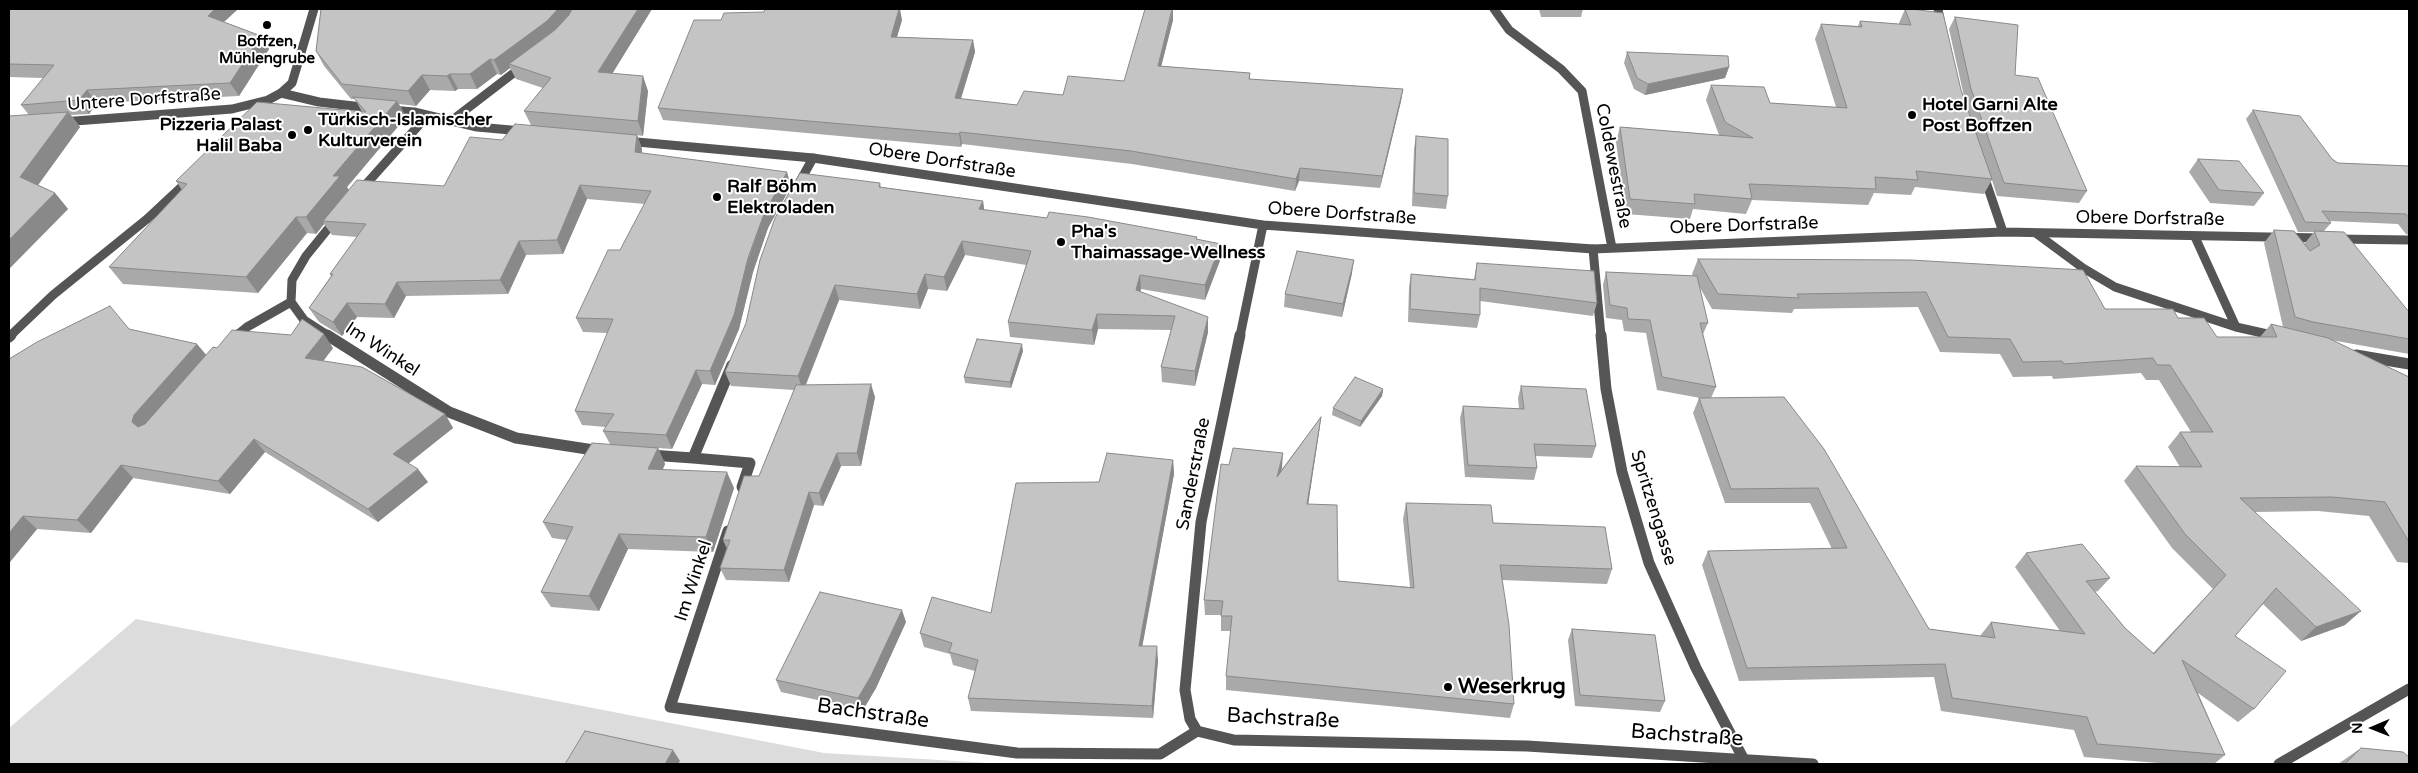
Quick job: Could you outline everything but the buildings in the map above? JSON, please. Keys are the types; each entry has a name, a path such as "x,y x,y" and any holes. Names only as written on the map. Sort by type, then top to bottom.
{"street":[{"path":"281,93 292,83 301,47 314,9"},
{"name":"Coldewestraße","path":"1494,9 1509,30 1561,69 1582,91 1612,248"},
{"path":"1938,9 1944,37"},
{"path":"452,121 532,59"},
{"path":"281,93 319,102 414,112 477,127 536,132"},
{"name":"Untere Dorfstraße","path":"48,123 250,109 281,93"},
{"path":"356,196 428,116"},
{"name":"Obere Dorfstraße","path":"615,140 813,158 1263,225 1593,248 2003,232 2409,240"},
{"path":"791,198 813,158"},
{"path":"1981,168 2003,232"},
{"path":"9,337 53,295 147,219 197,172"},
{"path":"224,349 247,328 291,302 292,280 306,256 343,210"},
{"name":"Sanderstraße","path":"1197,731 1190,719 1184,690 1201,522 1263,225"},
{"path":"2037,234 2083,268 2115,287 2236,327 2284,338"},
{"path":"2195,237 2236,327"},
{"name":"Spritzengasse","path":"1593,248 1606,389 1622,472 1649,563 1696,668 1744,760"},
{"name":"Im Winkel","path":"291,302 304,320 449,412 516,438 580,450 608,452"},
{"path":"2350,354 2409,364"},
{"path":"693,458 734,358"},
{"path":"637,454 750,463 738,501"},
{"name":"Im Winkel","path":"670,707 732,520"},
{"path":"2279,764 2409,689"},
{"name":"Bachstraße","path":"670,707 1017,754 1160,754 1197,731 1234,740 1527,746 1813,764"}],"shaded area":[{"path":"136,619 824,753 988,763 9,764 9,728"}],"place":[{"name":"Boffzen, Mühlengrube","path":"267,25"},
{"name":"Hotel Garni Alte Post Boffzen","path":"1912,115"},
{"name":"Türkisch-Islamischer Kulturverein","path":"308,130"},
{"name":"Pizzeria Palast Halil Baba","path":"292,135"},
{"name":"Ralf Böhm Elektroladen","path":"717,197"},
{"name":"Pha's Thaimassage-Wellness","path":"1061,242"},
{"name":"Weserkrug","path":"1448,687"}]}
